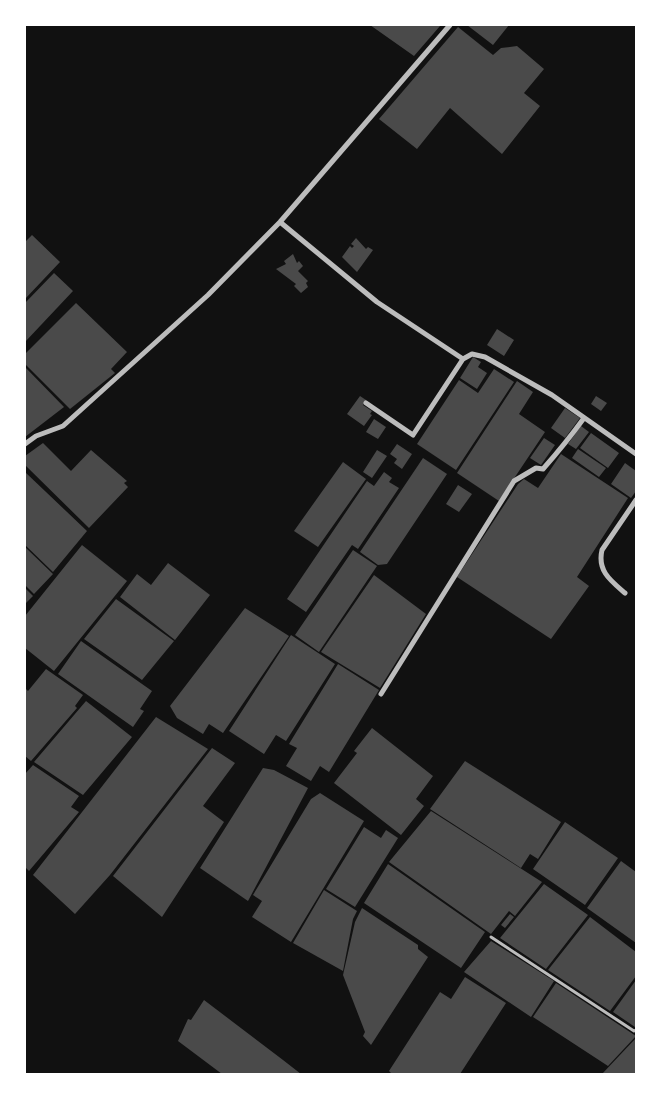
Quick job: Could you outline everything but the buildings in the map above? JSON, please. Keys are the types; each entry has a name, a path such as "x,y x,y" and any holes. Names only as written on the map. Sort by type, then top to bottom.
{"street":[{"path":"25,444 36,436 63,426 208,296 280,222 450,25"},
{"path":"280,222 377,302 463,359"},
{"path":"366,403 413,435 463,359 472,354 485,357 552,395 636,454"},
{"path":"381,694 514,481 531,470 543,469 553,455 564,447 584,418"},
{"path":"625,594 609,580 602,569 600,559 602,550 636,500"}],"lane":[{"path":"490,937 634,1031 636,1030"}]}
